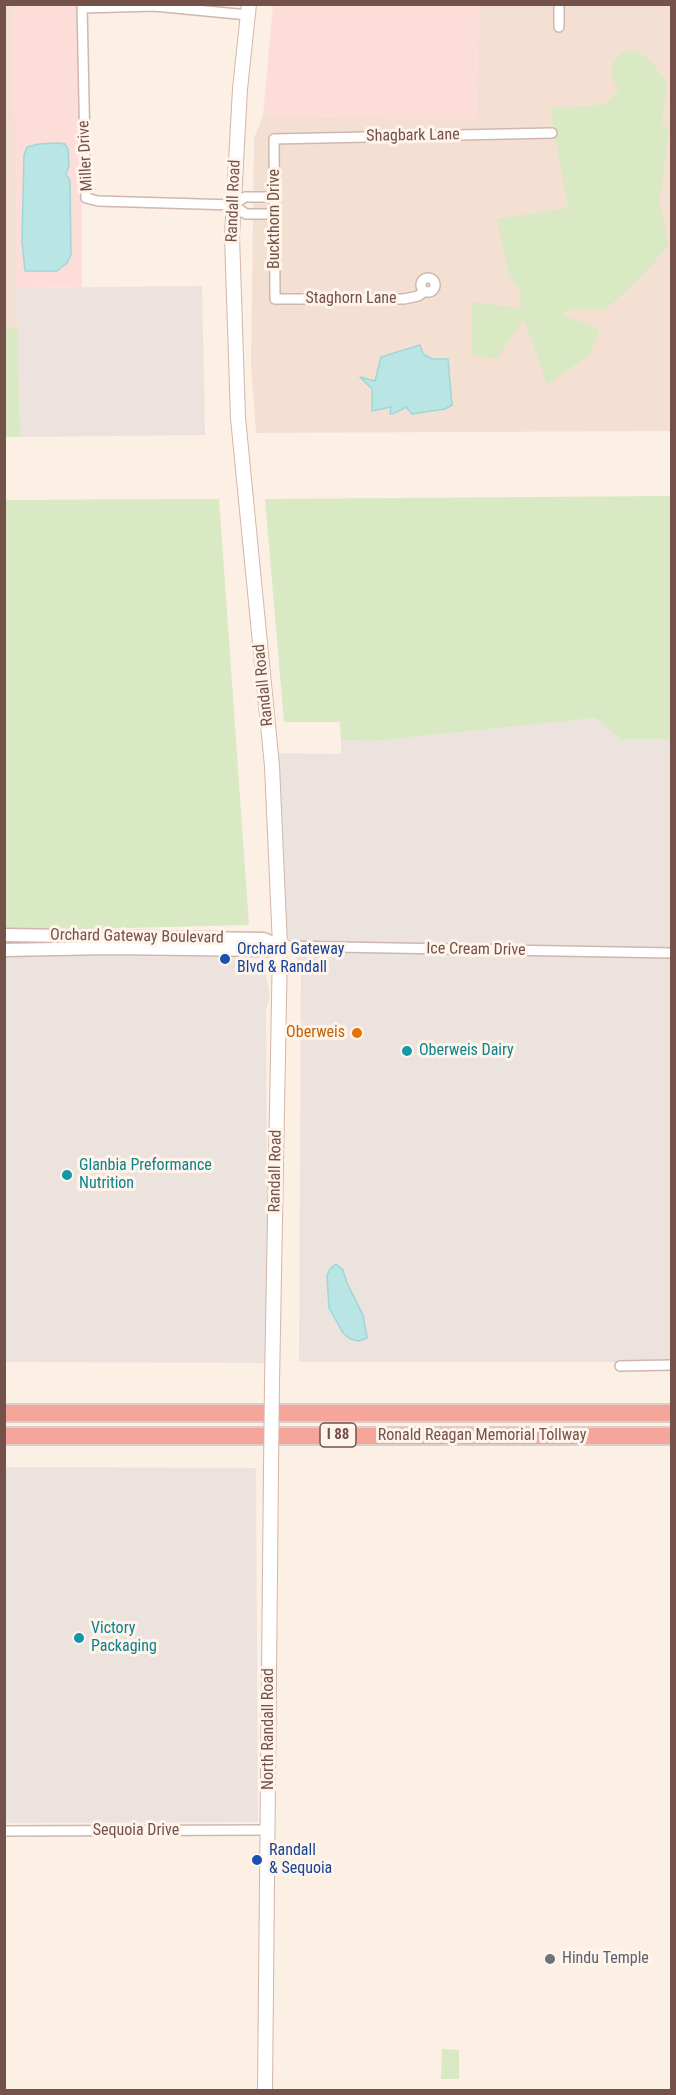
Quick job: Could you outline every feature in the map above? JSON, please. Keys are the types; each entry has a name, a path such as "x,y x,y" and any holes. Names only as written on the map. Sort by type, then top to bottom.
{"highway":[{"name":"Ronald Reagan Memorial Tollway","path":"4,1413 672,1413"},
{"name":"Ronald Reagan Memorial Tollway","path":"4,1436 672,1436"}],"main road":[{"name":"Randall Road","path":"249,10 240,89 232,236 238,418 272,766 280,946 272,1367"},
{"name":"North Randall Road","path":"265,2091 272,1367"}],"street":[{"path":"559,4 559,27"},
{"path":"82,6 249,10"},
{"name":"Miller Drive","path":"82,6 86,198 98,201 233,205"},
{"name":"Shagbark Lane","path":"274,139 552,133"},
{"name":"Buckthorn Drive","path":"274,139 275,299"},
{"path":"274,197 245,197 233,205 246,214 274,214"},
{"name":"Staghorn Lane","path":"275,299 408,298 418,296 425,291"},
{"name":"Orchard Gateway Boulevard","path":"4,935 264,939 280,946"},
{"name":"Orchard Gateway Boulevard","path":"4,950 109,948 268,950 280,946"},
{"name":"Ice Cream Drive","path":"280,946 672,953"},
{"path":"620,1365 672,1365"},
{"name":"Sequoia Drive","path":"4,1831 268,1830"}],"shaded area":[{"path":"13,4 20,437 5,437 4,5"},
{"path":"13,5 80,5 82,287 16,288"},
{"path":"273,5 479,5 476,118 263,116"},
{"path":"479,5 671,5 671,431 256,433 251,364 254,138 263,116 476,118"},
{"path":"202,286 205,435 20,437 16,288"},
{"path":"595,718 620,739 671,739 671,1362 299,1362 301,964 283,942 273,753 341,754 341,740 375,741"},
{"path":"5,955 232,957 250,960 261,965 265,972 270,996 266,1010 268,1363 5,1362"},
{"path":"5,1467 256,1468 258,1822 5,1823"}],"green space":[{"path":"635,50 648,58 667,83 662,123 669,131 659,202 669,245 640,278 606,309 570,309 562,314 599,330 589,355 547,385 524,318 497,359 472,355 472,302 521,308 520,289 509,275 497,219 568,208 550,108 607,103 619,89 614,82 611,67 620,53"},
{"path":"17,327 20,437 5,437 5,328"},
{"path":"671,496 671,739 620,739 595,718 375,741 341,740 340,722 284,722 265,499"},
{"path":"219,499 249,925 5,931 4,500"},
{"path":"442,2049 459,2050 459,2079 441,2079"}],"water":[{"path":"65,144 68,149 69,166 66,174 70,181 71,255 67,263 57,271 25,271 22,242 24,155 27,147"},
{"path":"420,345 423,354 432,359 448,359 452,405 445,409 412,414 406,407 390,414 391,407 372,411 372,389 360,377 375,381 381,357"},
{"path":"336,1264 343,1270 363,1315 367,1338 359,1341 350,1339 343,1333 329,1308 327,1276"}],"place":[{"name":"Orchard Gateway Blvd & Randall","path":"225,959"},
{"name":"Oberweis","path":"357,1033"},
{"name":"Oberweis Dairy","path":"407,1051"},
{"name":"Glanbia Preformance Nutrition","path":"67,1175"},
{"name":"Victory Packaging","path":"79,1638"},
{"name":"Randall & Sequoia","path":"257,1860"},
{"name":"Hindu Temple","path":"550,1959"}]}
